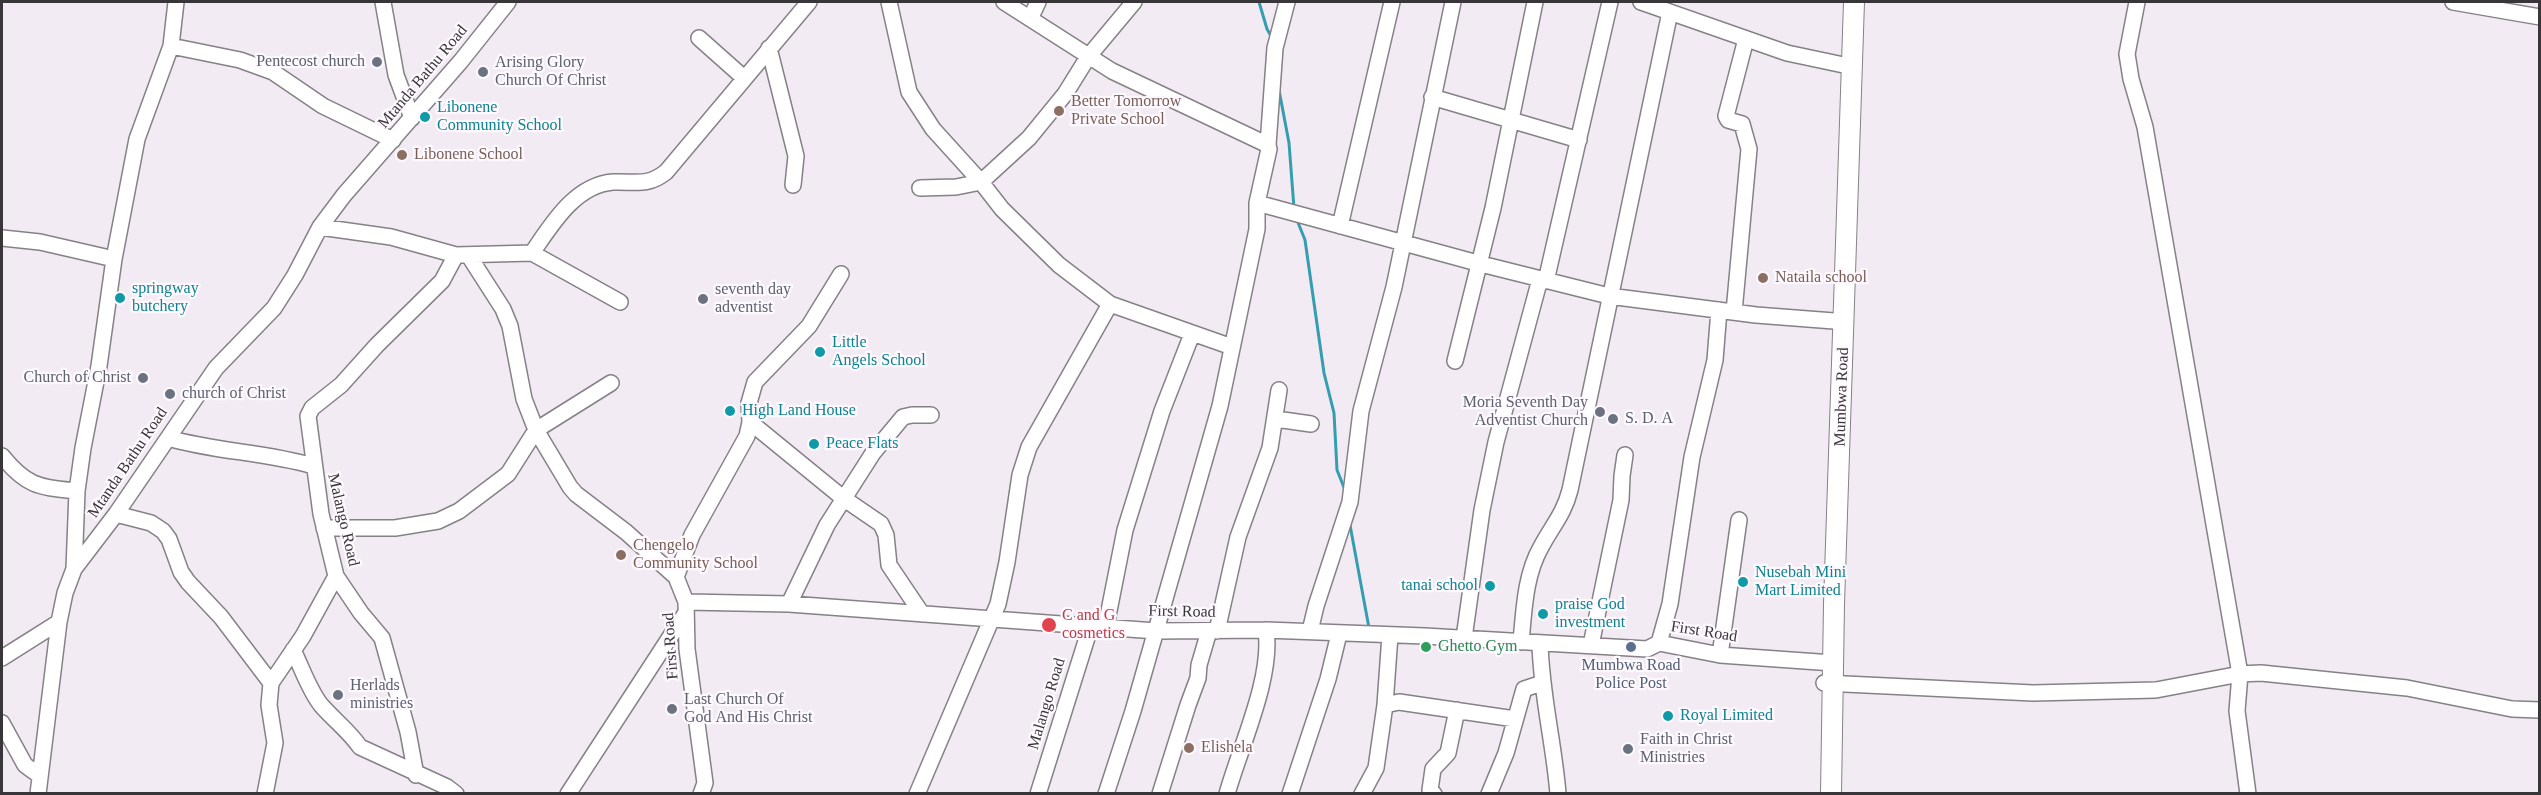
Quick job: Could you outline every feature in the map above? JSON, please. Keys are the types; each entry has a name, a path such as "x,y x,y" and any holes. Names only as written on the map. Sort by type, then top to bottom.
{"main road":[{"name":"Mumbwa Road","path":"1822,794 1829,662 1847,66 1844,2"},
{"name":"Mumbwa Road","path":"1829,662 1834,321 1847,66 1854,2"},
{"name":"Mumbwa Road","path":"1828,684 1831,794"}],"street":[{"path":"74,569 77,491 114,259 137,139 171,46 176,2"},
{"name":"Mtanda Bathu Road","path":"38,794 59,622 65,593 74,569 116,514 216,368 274,308 320,227 344,195 412,118 508,2"},
{"path":"532,253 565,209 591,188 615,182 650,182 666,172 689,148 744,78 809,2"},
{"path":"889,2 909,92 933,129 1002,209 1059,265 1110,304 1232,347"},
{"path":"1004,2 1030,16 1088,57 1140,86 1268,145"},
{"path":"1030,16 1038,2"},
{"path":"920,188 956,187 981,182 1029,138 1065,94 1088,57 1134,2"},
{"path":"1106,794 1133,711 1220,406 1254,248 1257,203 1268,156 1275,48 1287,2"},
{"path":"1340,226 1392,2"},
{"path":"1310,632 1316,606 1350,502 1361,411 1389,308 1453,2"},
{"path":"1455,361 1481,264 1535,2"},
{"path":"1464,638 1482,510 1496,442 1543,280 1611,2"},
{"path":"1641,2 1787,53 1847,66"},
{"path":"2136,2 2127,54 2131,79 2145,127 2240,674 2237,711 2248,794"},
{"path":"2453,2 2540,17"},
{"path":"387,5 392,59 412,118"},
{"path":"1521,642 1532,568 1540,548 1564,512 1570,490 1670,12"},
{"path":"699,38 744,78"},
{"path":"1659,643 1670,604 1692,457 1726,311 1749,149 1742,124 1728,120 1726,116 1746,39"},
{"path":"171,46 240,60 273,72 323,106 393,140"},
{"path":"769,48 796,156 793,184"},
{"path":"1432,98 1579,140"},
{"path":"1257,203 1609,296 1726,311 1834,321"},
{"path":"320,227 392,237 463,255 532,253 620,302"},
{"path":"2,238 39,242 114,259"},
{"path":"463,255 500,303 510,326 524,399 536,430 576,494 626,532 676,577 685,608 568,794"},
{"path":"313,466 309,411 341,386 463,255"},
{"path":"676,577 692,535 742,448 750,422 749,403 755,382 809,326 841,274"},
{"path":"917,794 993,618 1007,562 1020,475 1029,447 1110,304"},
{"name":"Malango Road","path":"1038,794 1098,626 1162,411 1192,334"},
{"path":"324,528 395,528 448,516 501,481 536,430 611,383"},
{"path":"1160,794 1198,678 1199,665 1213,631 1247,508 1270,448 1279,390"},
{"path":"789,604 827,525 873,453 897,422 912,415 931,415"},
{"path":"1276,419 1311,423"},
{"path":"750,422 843,498 881,524 886,535 890,565 922,614"},
{"name":"Malango Road","path":"168,438 199,446 290,459 313,466 324,528 336,576 361,613 382,638 408,732 416,775"},
{"path":"1591,645 1622,500 1625,455"},
{"path":"2,456 30,483 40,487 77,491"},
{"path":"116,514 151,523 162,531 169,539 181,572 188,582 226,623 271,683"},
{"path":"1720,655 1739,520"},
{"path":"265,794 275,743 269,705 271,683 320,609 336,576"},
{"name":"First Road","path":"701,794 705,783 687,649 685,608 789,604 1155,631 1266,630 1464,638 1647,649 1659,643 1720,655 1829,662"},
{"path":"2,658 59,622"},
{"path":"1227,794 1259,695 1266,648 1266,630"},
{"path":"1290,794 1328,679 1339,634"},
{"path":"1362,794 1376,768 1385,705 1390,635"},
{"path":"1540,643 1542,683 1556,759 1558,794"},
{"path":"293,650 318,700 351,734 360,747 416,775 447,787 456,794"},
{"path":"1828,684 2032,693 2156,690 2240,674 2261,673 2364,682 2407,688 2512,709 2540,710"},
{"path":"1489,794 1506,753 1524,690 1542,683"},
{"path":"1385,705 1399,702 1515,719"},
{"path":"1434,794 1430,790 1433,769 1448,753 1457,710"},
{"path":"2,723 25,765 40,776"}],"waterway":[{"path":"1259,2 1271,36"},
{"path":"1279,90 1289,143 1294,208"},
{"path":"1297,220 1305,240 1324,373 1334,413 1337,470 1345,490"},
{"path":"1350,525 1369,628"}],"place":[{"name":"Pentecost church","path":"377,62"},
{"name":"Arising Glory Church Of Christ","path":"483,72"},
{"name":"Better Tomorrow Private School","path":"1059,111"},
{"name":"Libonene Community School","path":"425,117"},
{"name":"Libonene School","path":"402,155"},
{"name":"Nataila school","path":"1763,278"},
{"name":"springway butchery","path":"120,298"},
{"name":"seventh day adventist","path":"703,299"},
{"name":"Little Angels School","path":"820,352"},
{"name":"Church of Christ","path":"143,378"},
{"name":"church of Christ","path":"170,394"},
{"name":"High Land House","path":"730,411"},
{"name":"Moria Seventh Day Adventist Church","path":"1600,412"},
{"name":"S. D. A","path":"1613,419"},
{"name":"Peace Flats","path":"814,444"},
{"name":"Chengelo Community School","path":"621,555"},
{"name":"Nusebah Mini Mart Limited","path":"1743,582"},
{"name":"tanai school","path":"1490,586"},
{"name":"praise God investment","path":"1543,614"},
{"name":"C and G cosmetics","path":"1049,625"},
{"name":"Ghetto Gym","path":"1426,647"},
{"name":"Mumbwa Road Police Post","path":"1631,647"},
{"name":"Herlads ministries","path":"338,695"},
{"name":"Last Church Of God And His Christ","path":"672,709"},
{"name":"Royal Limited","path":"1668,716"},
{"name":"Elishela","path":"1189,748"},
{"name":"Faith in Christ Ministries","path":"1628,749"}]}
